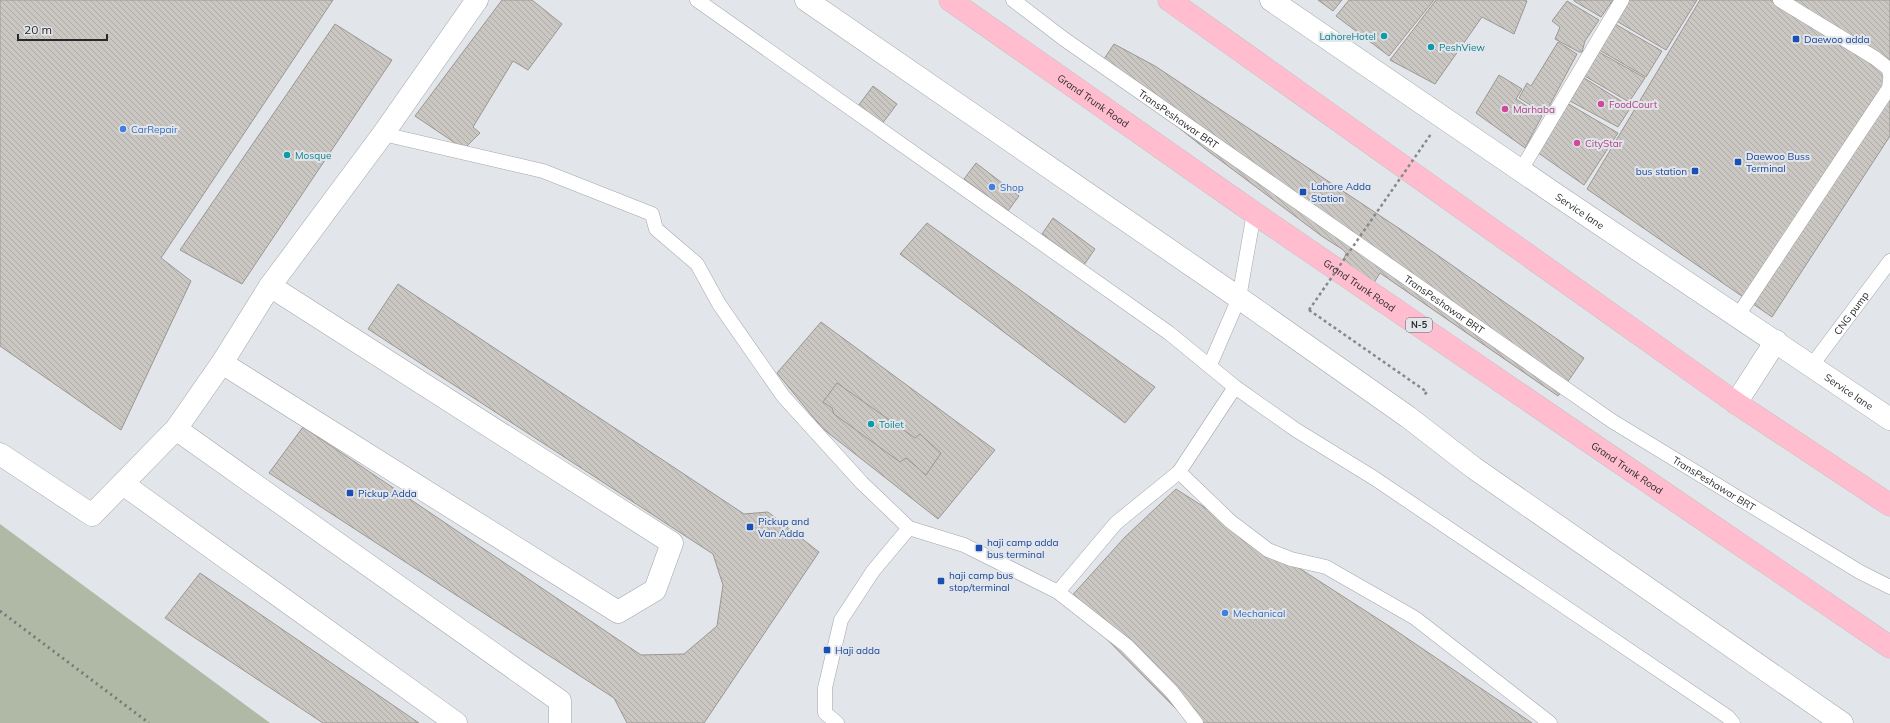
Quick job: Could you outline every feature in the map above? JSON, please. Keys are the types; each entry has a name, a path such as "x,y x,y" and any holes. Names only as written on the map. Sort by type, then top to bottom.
{"highway":[{"name":"Grand Trunk Road","path":"950,0 1254,213 1890,648"},
{"path":"1169,0 1736,403 1890,505"}],"street":[{"path":"0,454 92,515 176,429 222,363 270,286 383,134 477,0"},
{"path":"806,0 1239,298 1408,417 1474,468 1842,723"},
{"name":"Service lane","path":"1271,0 1737,317 1776,341 1890,419"},
{"path":"222,363 618,612 655,590 672,543 270,286"},
{"path":"1736,403 1776,341"},
{"path":"176,429 560,701 560,723"},
{"path":"123,484 456,723"}],"lane":[{"path":"696,0 1169,333 1235,387 1296,430 1374,478 1664,672 1728,717 1733,723"},
{"name":"TransPeshawar BRT","path":"1013,0 1064,39 1612,421 1860,572 1890,587"},
{"path":"1521,170 1622,0"},
{"path":"1780,0 1875,58 1889,69 1890,75"},
{"path":"1737,317 1889,88 1890,80"},
{"path":"383,134 543,170 652,214 656,229 697,264 719,304 783,396 862,483 909,528 964,545 1058,592 1127,646 1172,692 1196,723"},
{"path":"1210,365 1239,298 1254,213"},
{"name":"CNG pump","path":"1812,365 1890,261"},
{"path":"1058,592 1116,523 1179,472 1235,387"},
{"path":"1179,472 1230,521 1268,550 1291,559 1326,567 1415,618 1550,723"},
{"path":"837,723 825,713 825,688 841,620 873,571 909,528"}],"path":[{"path":"1427,392 1310,310 1431,134"}],"green space":[{"path":"0,524 270,723 0,723"}],"building":[{"name":"CarRepair","path":"0,0 333,0 161,258 191,281 121,430 0,346"},
{"path":"502,0 532,0 562,24 528,70 513,61 473,127 480,133 464,149 415,116"},
{"path":"1318,0 1342,0 1333,11"},
{"name":"LahoreHotel","path":"1349,0 1434,0 1389,56 1336,16"},
{"name":"PeshView","path":"1436,0 1527,1 1514,34 1482,17 1435,84 1390,60"},
{"path":"1574,0 1613,0 1601,17"},
{"path":"1625,0 1697,0 1666,50 1613,19"},
{"name":"Daewoo Buss Terminal","path":"1700,0 1890,0 1890,136 1772,317 1587,189"},
{"path":"1567,1 1599,20 1585,41 1582,52 1579,52 1555,39 1560,27 1552,21"},
{"path":"1610,21 1662,51 1646,77 1594,47"},
{"name":"Mosque","path":"335,24 392,60 242,284 180,250"},
{"path":"1558,42 1577,54 1545,114 1519,98 1527,83 1531,86"},
{"name":"Lahore Adda Station","path":"1114,44 1155,66 1406,233 1584,358 1558,396 1380,273 1372,286 1342,265 1346,253 1342,249 1323,237 1208,151 1100,65"},
{"path":"1597,51 1645,78 1629,102 1583,75"},
{"name":"Marhaba","path":"1499,75 1522,89 1516,99 1542,116 1525,148 1476,113"},
{"name":"FoodCourt","path":"1584,78 1631,107 1618,127 1570,101"},
{"path":"873,86 897,104 882,124 858,106"},
{"name":"CityStar","path":"1567,103 1618,133 1584,185 1537,152"},
{"name":"Shop","path":"976,163 1019,196 1008,211 964,179"},
{"path":"1053,218 1095,249 1084,265 1042,234"},
{"path":"927,223 1155,387 1125,423 900,254"},
{"name":"Pickup Adda","path":"398,284 744,514 768,512 819,552 704,723 627,723 614,698 269,473 303,427 641,655 684,654 717,626 723,585 713,554 368,329"},
{"path":"821,322 995,450 938,519 822,428 777,373"},
{"name":"Toilet","path":"837,383 915,438 920,434 941,453 926,475 906,458 900,462 834,414 832,408 823,402"},
{"name":"Mechanical","path":"1176,489 1389,626 1532,723 1190,723 1068,600 1125,537"},
{"path":"200,573 419,723 323,723 165,618"}],"railway":[{"path":"0,611 149,723"}],"place":[{"name":"LahoreHotel","path":"1384,36"},
{"name":"Daewoo adda","path":"1796,39"},
{"name":"PeshView","path":"1431,47"},
{"name":"FoodCourt","path":"1601,104"},
{"name":"Marhaba","path":"1505,109"},
{"name":"CarRepair","path":"123,129"},
{"name":"CityStar","path":"1577,143"},
{"name":"Mosque","path":"287,155"},
{"name":"Daewoo Buss Terminal","path":"1738,162"},
{"name":"bus station","path":"1695,171"},
{"name":"Shop","path":"992,187"},
{"name":"Lahore Adda Station","path":"1303,192"},
{"name":"Toilet","path":"871,424"},
{"name":"Pickup Adda","path":"350,493"},
{"name":"Pickup and Van Adda","path":"750,527"},
{"name":"haji camp adda bus terminal","path":"979,548"},
{"name":"haji camp bus stop/terminal","path":"941,581"},
{"name":"Mechanical","path":"1225,613"},
{"name":"Haji adda","path":"827,650"}]}
